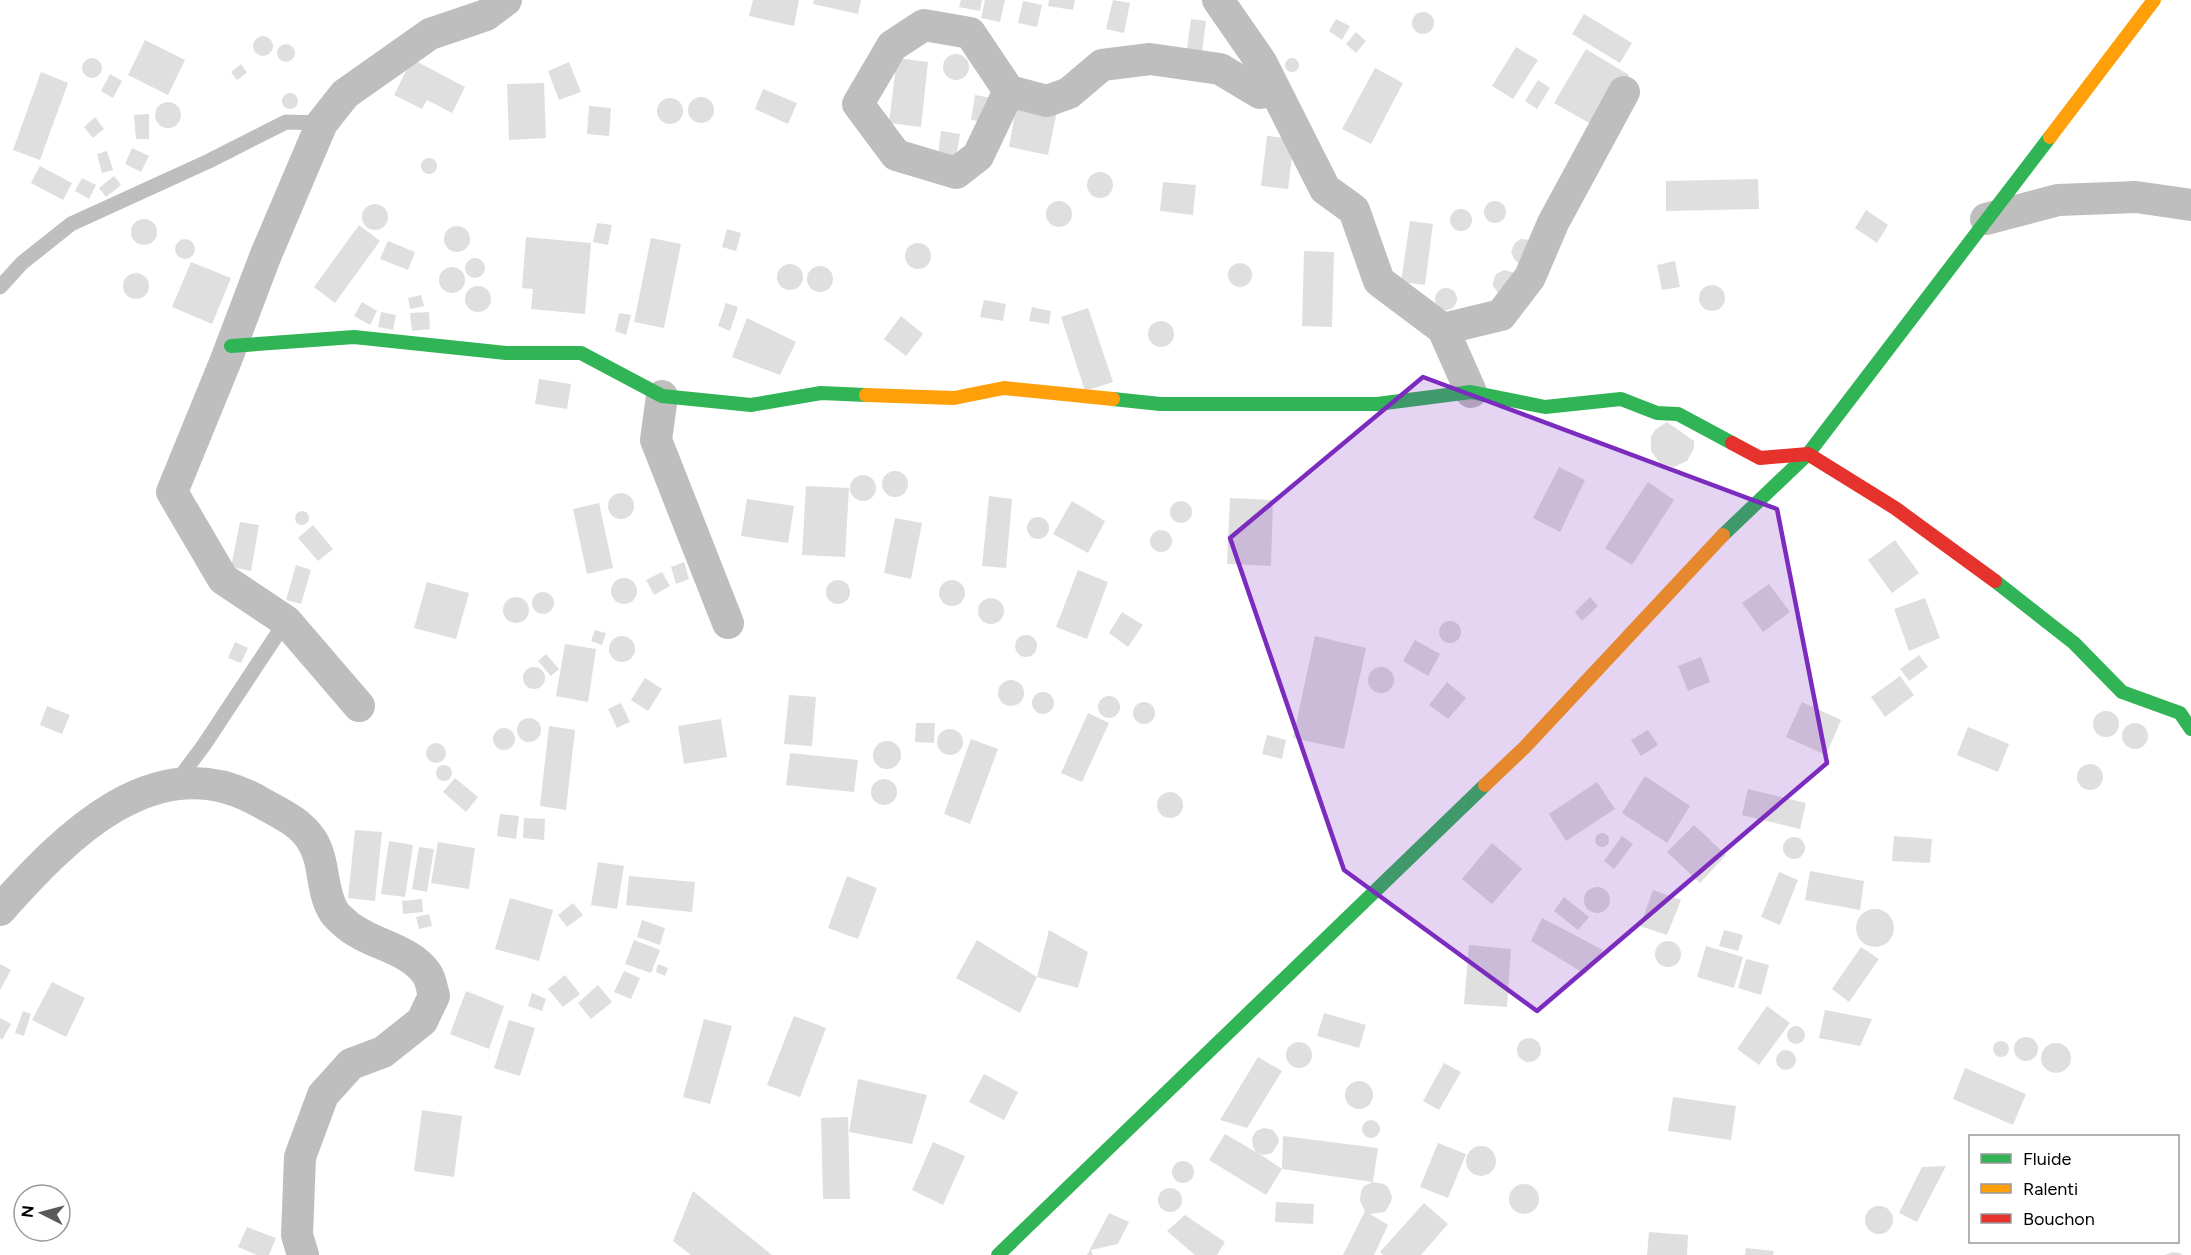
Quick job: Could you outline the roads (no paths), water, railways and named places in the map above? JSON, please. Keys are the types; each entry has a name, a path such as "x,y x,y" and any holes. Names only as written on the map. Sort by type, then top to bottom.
{"street":[{"path":"359,706 286,621 223,579 172,492 291,193 322,123 345,94 430,34 486,15 506,0"},
{"path":"1218,0 1260,62 1325,189 1354,210 1379,280 1443,329 1471,392"},
{"path":"998,1255 1526,747 1711,547 1808,454 2154,0"},
{"path":"1009,91 978,156 956,173 896,155 858,104 892,46 924,25 970,33 1009,91 1047,101 1069,93 1102,65 1150,59 1220,69 1260,93 1275,90"},
{"path":"1443,329 1502,315 1530,277 1553,223 1624,92"},
{"path":"1986,219 2058,200 2136,197 2191,204"},
{"path":"231,346 354,337 506,353 581,353 662,396 751,405 821,393 954,398 1004,388 1160,404 1377,404 1471,392 1545,407 1621,399 1657,412 1678,414 1760,458 1808,454 1896,508 1983,571 2074,643 2122,692 2187,714"},
{"path":"662,396 656,440 729,623"},
{"path":"0,910 81,828 106,810 135,795 175,784 214,784 250,796 297,824 312,840 321,860 324,885 334,913 357,933 417,961 428,976 434,996 422,1021 383,1052 351,1064 323,1095 300,1157 297,1234 303,1255"}],"lane":[{"path":"0,287 22,263 71,224 209,161 285,122 322,123"},
{"path":"175,784 204,745 286,621"}]}
